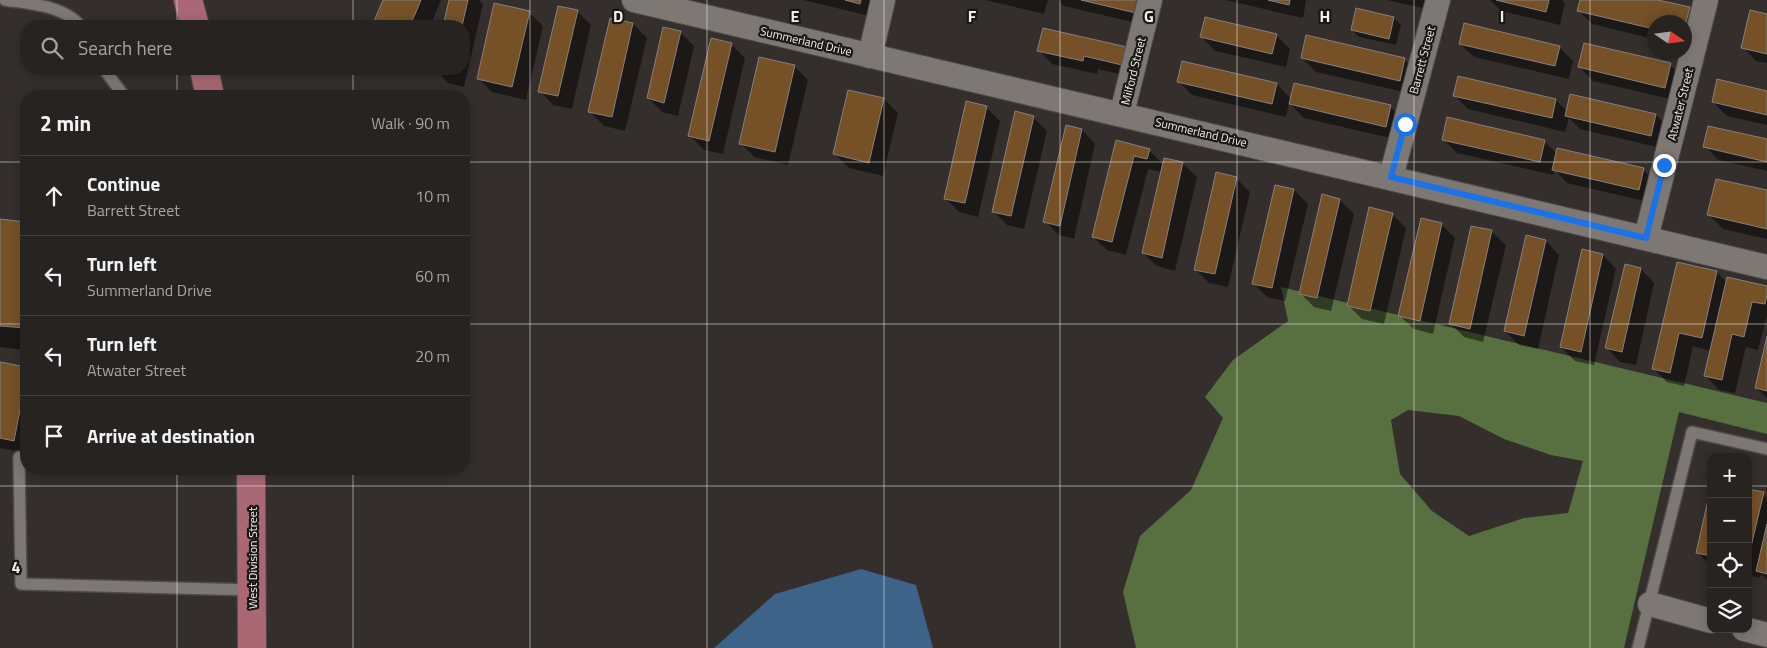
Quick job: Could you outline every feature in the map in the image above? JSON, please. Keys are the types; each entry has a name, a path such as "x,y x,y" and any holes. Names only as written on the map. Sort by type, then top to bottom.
{"main road":[{"path":"188,0 193,20"},
{"path":"205,75 209,90"},
{"name":"West Division Street","path":"251,475 252,648"}],"street":[{"name":"Summerland Drive","path":"634,0 1122,113 1767,267"},
{"path":"870,56 883,0"},
{"name":"Milford Street","path":"1122,113 1150,0"},
{"name":"Barrett Street","path":"1391,177 1438,0"},
{"name":"Atwater Street","path":"1646,238 1706,0"},
{"path":"1650,604 1707,619"},
{"path":"1752,631 1767,635"}],"lane":[{"path":"5,0 45,6 66,13 74,20"},
{"path":"108,75 120,90"},
{"path":"1638,648 1692,432 1767,450"},
{"path":"19,457 21,584 252,590"}],"green space":[{"path":"1281,287 1767,403 1767,434 1679,412 1624,648 1136,648 1123,592 1140,536 1191,490 1223,418 1205,397 1233,360 1288,321","holes":["1408,410 1459,416 1504,439 1551,455 1583,461 1568,513 1524,518 1469,536 1432,511 1400,474 1391,420"]}],"water":[{"path":"861,569 916,585 933,648 714,648 775,594"}],"building":[{"path":"383,0 421,0 413,20 375,20"},
{"path":"449,0 468,0 463,20 444,20"},
{"path":"845,0 861,0 860,4"},
{"path":"1081,0 1139,0 1136,13"},
{"path":"1268,0 1290,0 1289,5"},
{"path":"1496,0 1549,0 1546,12"},
{"path":"1580,0 1658,0 1690,7 1688,15 1647,15 1647,27 1577,11"},
{"path":"494,3 530,11 512,87 477,79"},
{"path":"558,6 578,10 558,96 538,92"},
{"path":"1356,8 1394,17 1389,39 1351,30"},
{"path":"1750,10 1767,14 1767,54 1741,48"},
{"path":"1205,17 1277,34 1272,54 1200,37"},
{"path":"610,18 633,23 612,117 588,112"},
{"path":"1464,23 1560,46 1555,66 1459,44"},
{"path":"663,27 681,31 664,103 647,98"},
{"path":"1043,28 1127,47 1122,65 1084,56 1083,61 1037,51"},
{"path":"1306,35 1405,58 1400,81 1301,58"},
{"path":"711,38 732,43 709,141 688,136"},
{"path":"1584,43 1647,57 1647,60 1671,63 1665,88 1578,67"},
{"path":"759,57 795,65 775,152 739,144"},
{"path":"1182,61 1277,83 1272,104 1177,82"},
{"path":"1458,76 1556,99 1552,118 1453,96"},
{"path":"1717,79 1767,91 1767,115 1712,102"},
{"path":"1294,83 1391,105 1386,127 1289,104"},
{"path":"848,90 884,98 869,163 833,154"},
{"path":"1570,94 1656,114 1651,136 1565,116"},
{"path":"966,101 987,106 965,203 944,199"},
{"path":"1015,111 1034,116 1011,216 992,212"},
{"path":"1447,117 1545,140 1540,162 1442,140"},
{"path":"1066,125 1082,129 1060,226 1043,222"},
{"path":"1708,126 1767,139 1767,162 1703,147"},
{"path":"1116,140 1150,149 1147,159 1134,156 1112,242 1092,237"},
{"path":"1557,148 1644,168 1639,190 1552,170"},
{"path":"1164,158 1183,162 1162,258 1142,253"},
{"path":"1216,172 1237,177 1215,274 1194,270"},
{"path":"1716,179 1767,190 1767,229 1707,215"},
{"path":"1275,185 1294,189 1272,288 1252,284"},
{"path":"1322,194 1340,199 1317,298 1299,294"},
{"path":"1369,207 1393,213 1370,311 1347,306"},
{"path":"1421,218 1442,223 1420,321 1398,316"},
{"path":"0,219 20,221 20,328 0,326"},
{"path":"1471,226 1492,230 1470,329 1449,324"},
{"path":"1526,235 1546,240 1524,336 1504,331"},
{"path":"1582,249 1603,254 1581,352 1560,347"},
{"path":"1677,262 1717,271 1702,338 1679,333 1670,373 1652,369"},
{"path":"1625,264 1641,268 1622,352 1605,348"},
{"path":"1727,277 1767,286 1767,294 1765,304 1752,302 1744,337 1732,334 1722,380 1704,376"},
{"path":"1767,336 1767,391 1755,388"},
{"path":"0,362 20,366 20,410 14,441 0,438"},
{"path":"1752,490 1764,492 1752,542"},
{"path":"1707,505 1707,555 1696,553"},
{"path":"1767,524 1767,574 1756,571"}],"route":[{"path":"1405,124 1391,177 1646,238 1664,165"}]}
